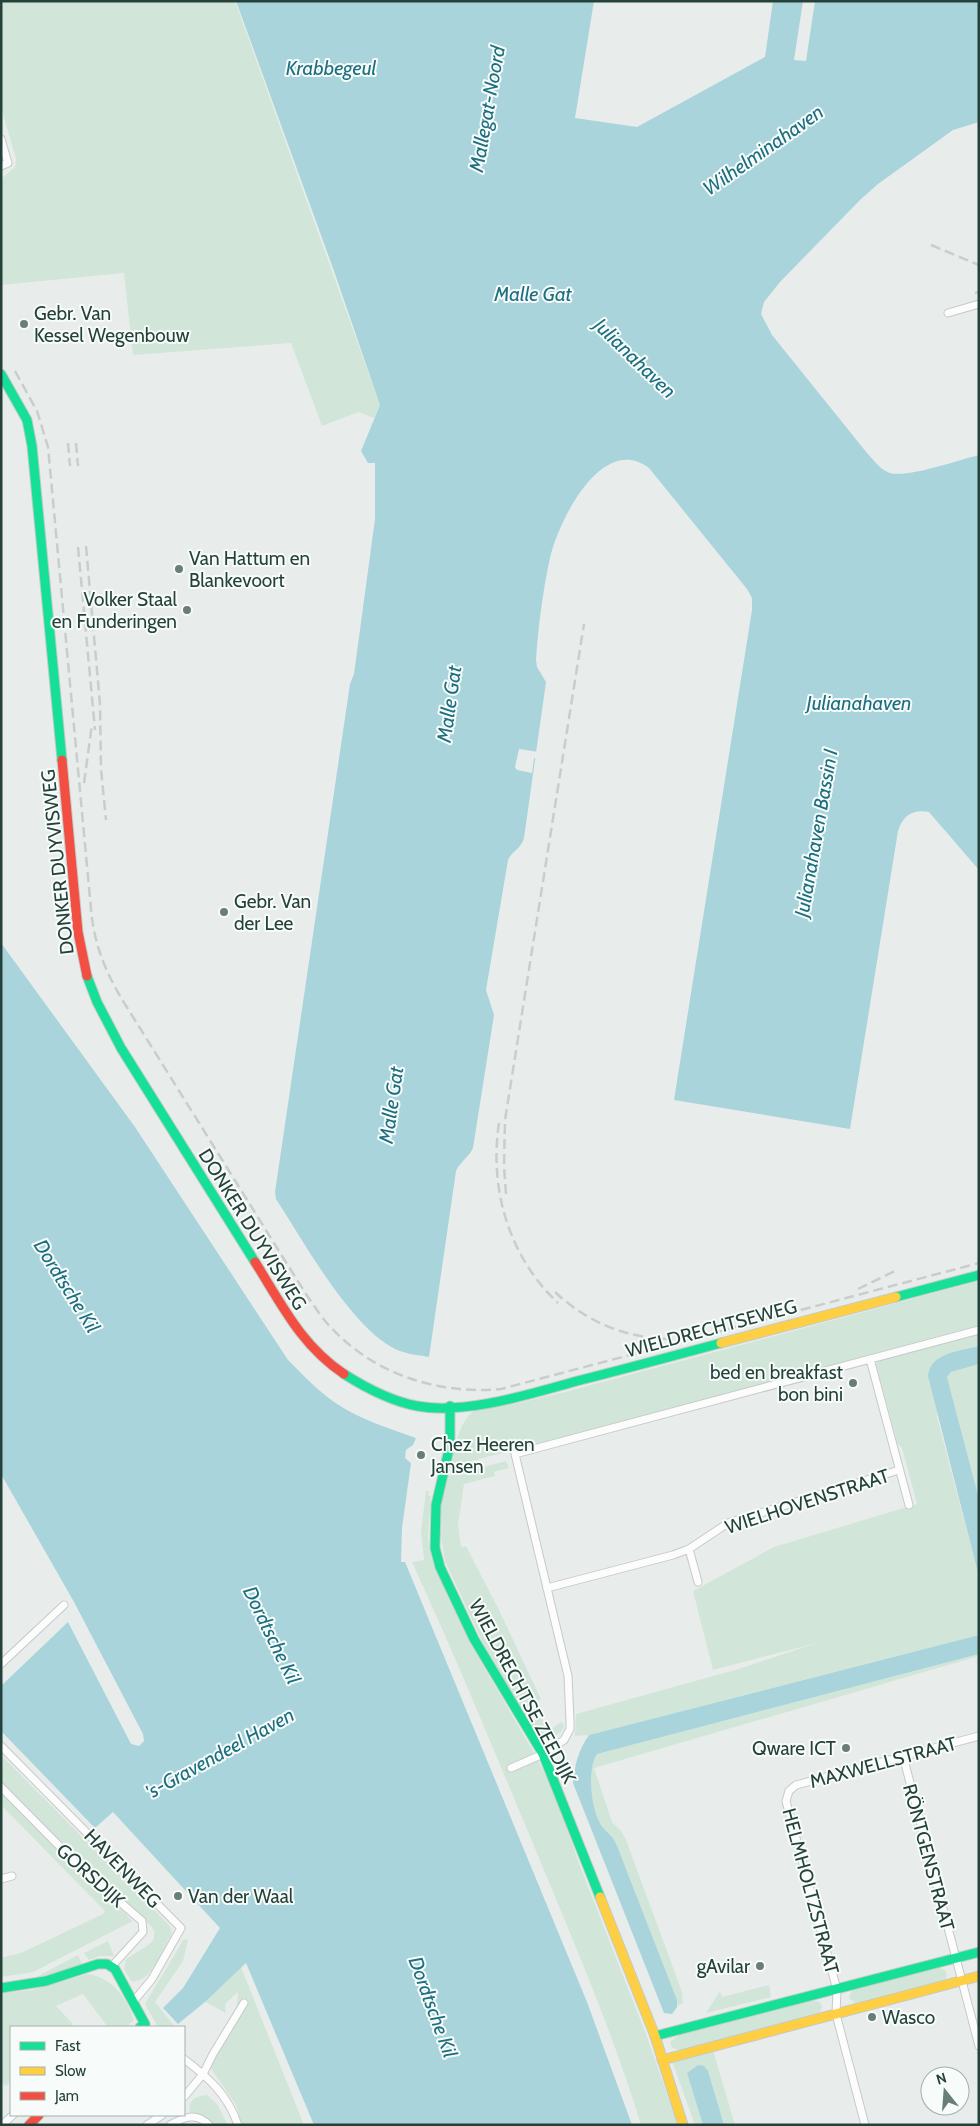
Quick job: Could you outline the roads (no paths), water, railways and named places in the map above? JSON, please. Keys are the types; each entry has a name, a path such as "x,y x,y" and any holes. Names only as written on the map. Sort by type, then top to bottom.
{"street":[{"path":"1,140 8,163 1,166"},
{"path":"948,313 979,304"},
{"name":"DONKER DUYVISWEG","path":"1,374 26,420 32,446 76,919 86,972 97,1002 121,1048 306,1341 324,1359 352,1379 384,1395 416,1406 450,1406"},
{"name":"WIELDRECHTSEWEG","path":"450,1406 510,1399 979,1275"},
{"path":"511,1768 543,1754 564,1740 570,1729 568,1676 515,1454 979,1330"},
{"path":"870,1359 909,1505"},
{"name":"WIELDRECHTSE ZEEDIJK","path":"450,1406 450,1445 436,1505 435,1548 444,1575 474,1639 543,1754 654,2036 683,2125"},
{"name":"WIELHOVENSTRAAT","path":"547,1588 673,1555 689,1549 728,1523 899,1470"},
{"path":"689,1549 698,1582"},
{"path":"1,1664 64,1606"},
{"name":"MAXWELLSTRAAT","path":"789,1791 796,1785 979,1736"},
{"name":"HAVENWEG","path":"1,1746 181,1928 152,1979 133,2002"},
{"name":"RÖNTGENSTRAAT","path":"903,1756 979,2046"},
{"name":"GORSDIJK","path":"1,1787 83,1870 142,1921 144,1929 140,1936 112,1966"},
{"name":"HELMHOLTZSTRAAT","path":"789,1791 786,1801 837,1990 836,2014 865,2125"},
{"path":"1,1878 12,1876"},
{"path":"654,2036 979,1952"},
{"path":"1,1988 46,1981 98,1964 112,1966 133,2002 144,2026"},
{"path":"662,2060 979,1976"},
{"path":"185,2096 203,2074 212,2054 244,2003"},
{"path":"185,2060 219,2089 230,2105 238,2125"},
{"path":"2,2125 12,2116"},
{"path":"29,2125 38,2116"},
{"path":"148,2125 161,2116"},
{"path":"170,2125 187,2117 195,2116 208,2125"}],"water":[{"path":"236,1 594,1 575,118 637,127 765,57 773,1 979,1 979,122 953,130 878,184 780,282 764,302 761,314 772,335 867,453 883,470 898,474 909,473 979,455 979,870 929,812 913,813 903,821 898,831 850,1129 674,1100 752,610 752,598 747,589 649,468 632,460 615,462 599,471 572,504 555,542 547,570 536,660 537,667 546,682 524,838 521,845 508,860 486,990 494,1015 473,1148 456,1171 429,1357 395,1349 378,1338 361,1322 329,1282 276,1199 275,1192 350,684 354,674 375,519 375,463 368,463 361,451 380,405 334,271"},
{"path":"1,943 135,1127 288,1360 334,1402 374,1423 416,1438 413,1445 406,1450 405,1458 411,1463 402,1528 401,1562 405,1562 587,2002 632,2125 314,2125 246,1963 205,2002 178,2024 163,2008 183,1988 220,1928 113,1812 95,1828 1,1731 1,1686 68,1622 131,1744 139,1746 144,1741 143,1734 74,1602 1,1474"},
{"path":"979,1346 979,1364 951,1372 947,1377 979,1499 979,1577 928,1376 934,1362 940,1358 947,1354"},
{"path":"979,1635 979,1654 597,1754 591,1778 594,1808 601,1825 613,1838 617,1847 677,2000 677,2007 672,2014 664,2013 573,1783 578,1758 589,1735"},
{"path":"698,2065 704,2066 708,2071 724,2125 703,2125 687,2073"}],"railway":[{"path":"931,245 979,265"},
{"path":"975,293 979,292"},
{"path":"15,371 37,411 48,447 92,922 101,957 123,1001 313,1305 343,1340 363,1355 406,1377 452,1388 501,1389 979,1263"},
{"path":"68,443 70,466"},
{"path":"76,443 78,466"},
{"path":"86,546 100,704 101,769 106,820"},
{"path":"78,547 95,730"},
{"path":"506,1194 504,1166 505,1120 584,624"},
{"path":"84,783 92,724"},
{"path":"499,1123 497,1172 500,1197 506,1220 515,1243 527,1265 541,1285 558,1303"},
{"path":"858,1289 897,1270"},
{"path":"555,1292 582,1313 612,1328 643,1337 677,1339"}],"place":[{"name":"Gebr. Van Kessel Wegenbouw","path":"24,324"},
{"name":"Van Hattum en Blankevoort","path":"179,569"},
{"name":"Volker Staal en Funderingen","path":"187,610"},
{"name":"Gebr. Van der Lee","path":"224,912"},
{"name":"bed en breakfast bon bini","path":"853,1383"},
{"name":"Chez Heeren Jansen","path":"421,1455"},
{"name":"Qware ICT","path":"846,1748"},
{"name":"Van der Waal","path":"178,1896"},
{"name":"gAvilar","path":"760,1966"},
{"name":"Wasco","path":"872,2017"}],"water label":[{"name":"Krabbegeul","path":"331,68"},
{"name":"Mallegat-Noord","path":"487,109"},
{"name":"Wilhelminahaven","path":"763,150"},
{"name":"Malle Gat","path":"533,294"},
{"name":"Julianahaven","path":"635,358"},
{"name":"Julianahaven","path":"859,703"},
{"name":"Malle Gat","path":"449,704"},
{"name":"Julianahaven Bassin I","path":"816,833"},
{"name":"Malle Gat","path":"391,1105"},
{"name":"Dordtsche Kil","path":"67,1286"},
{"name":"Dordtsche Kil","path":"272,1635"},
{"name":"'s-Gravendeel Haven","path":"220,1753"},
{"name":"Dordtsche Kil","path":"433,2007"}]}
